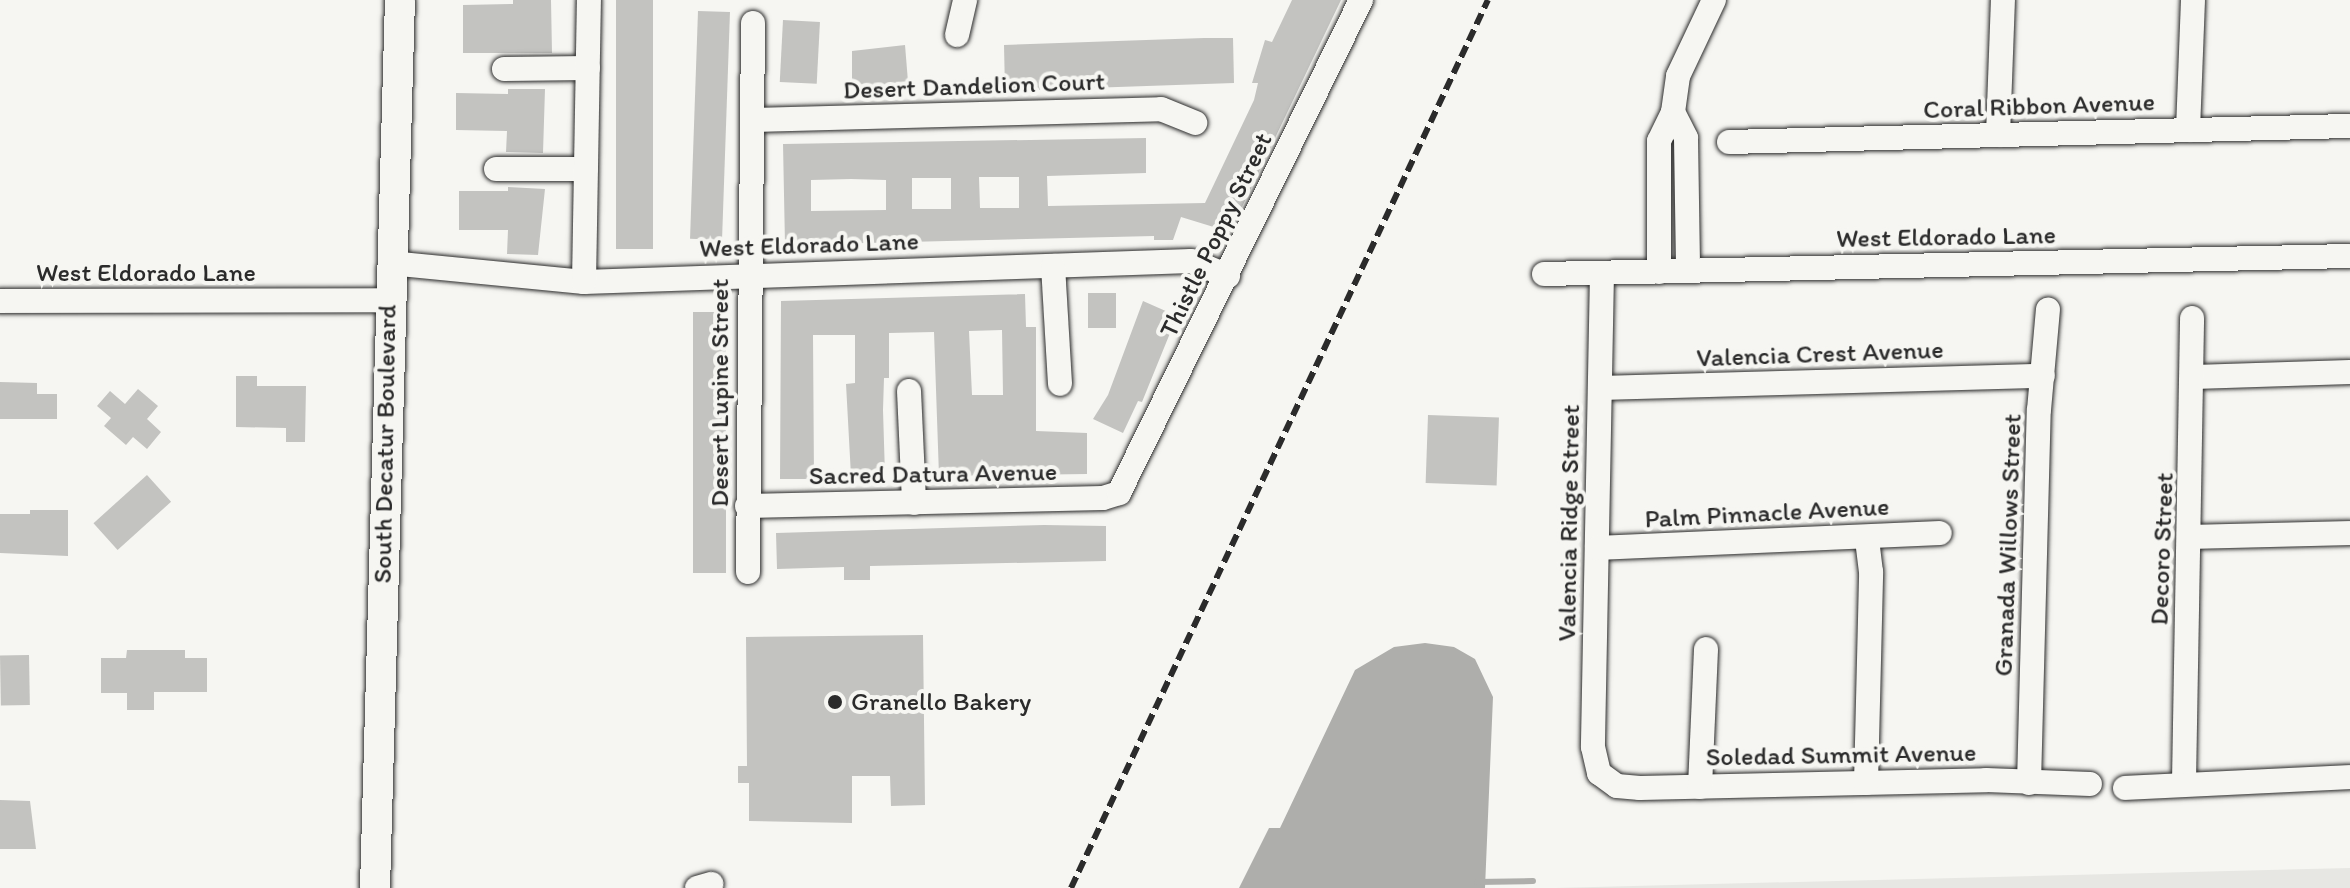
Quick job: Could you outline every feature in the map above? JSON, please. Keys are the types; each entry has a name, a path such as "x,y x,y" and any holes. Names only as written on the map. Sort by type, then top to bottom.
{"main road":[{"name":"South Decatur Boulevard","path":"375,888 390,263 400,0"}],"street":[{"path":"584,282 589,0"},
{"path":"957,35 965,0"},
{"name":"Thistle Poppy Street","path":"1119,493 1361,0"},
{"path":"1659,272 1659,141 1673,112 1678,76 1714,0"},
{"path":"1998,135 2003,0"},
{"path":"2188,130 2193,0"},
{"name":"Desert Lupine Street","path":"748,572 753,23"},
{"path":"504,69 588,68"},
{"name":"Desert Dandelion Court","path":"753,120 1161,109 1195,123"},
{"path":"1673,112 1686,138 1688,271"},
{"name":"Coral Ribbon Avenue","path":"1729,142 2350,126"},
{"path":"496,169 586,169"},
{"name":"West Eldorado Lane","path":"1544,274 2350,256"},
{"name":"West Eldorado Lane","path":"390,263 584,282 1191,261 1228,276"},
{"path":"1053,266 1060,384"},
{"name":"Valencia Ridge Street","path":"1599,773 1593,747 1602,273"},
{"name":"West Eldorado Lane","path":"0,301 389,300"},
{"name":"Granada Willows Street","path":"2029,783 2048,309"},
{"name":"Decoro Street","path":"2184,781 2194,377 2192,318"},
{"path":"2194,377 2350,372"},
{"name":"Valencia Crest Avenue","path":"1600,388 2043,376"},
{"path":"909,391 914,503"},
{"name":"Sacred Datura Avenue","path":"747,506 1103,498 1119,493"},
{"name":"Palm Pinnacle Avenue","path":"1597,548 1940,533"},
{"path":"2190,537 2350,533"},
{"path":"1866,783 1871,572 1867,538"},
{"path":"1700,787 1706,649"},
{"name":"Soledad Summit Avenue","path":"1599,773 1617,786 2090,784"},
{"path":"2125,788 2184,781 2350,777"}],"shaded area":[{"path":"1425,643 1454,647 1475,659 1493,697 1485,888 1239,888 1269,828 1280,828 1355,670 1394,647"},
{"path":"2350,868 2350,888 1555,888"}],"building":[{"path":"513,0 551,0 552,53 463,53 463,5 513,4"},
{"path":"616,0 653,0 653,249 616,249"},
{"path":"1292,0 1341,0 1230,232 1181,217 1173,240 1154,240 1154,236 785,245 783,144 1146,138 1146,173 1047,176 1048,206 1205,203 1254,100 1258,83 1252,83 1265,40 1272,42","holes":["979,177 1019,177 1019,208 980,208","912,178 951,178 951,209 912,209","811,180 886,180 886,210 811,211"]},
{"path":"698,11 730,12 722,240 690,239"},
{"path":"783,20 820,22 817,84 780,82"},
{"path":"1233,38 1234,83 1005,91 1004,45"},
{"path":"905,45 909,94 852,90 852,51"},
{"path":"508,89 545,89 543,153 506,152 507,131 456,130 456,93 508,94"},
{"path":"508,187 545,189 538,255 507,254 508,230 459,230 459,191 508,191"},
{"path":"1088,293 1116,293 1116,328 1088,328"},
{"path":"1025,294 1026,327 1036,327 1036,431 1087,433 1087,474 939,476 934,332 889,333 889,378 884,378 883,410 885,475 851,476 846,384 855,383 855,335 813,335 814,479 780,479 781,301","holes":["1002,330 1003,395 972,395 969,331"]},
{"path":"1143,301 1177,316 1142,402 1138,401 1123,433 1093,419 1108,395"},
{"path":"693,312 726,312 726,573 693,573"},
{"path":"236,376 257,376 257,386 306,386 305,442 286,442 286,428 236,427"},
{"path":"0,382 37,383 37,394 57,394 57,419 0,419"},
{"path":"138,389 158,406 147,419 161,432 147,449 133,437 126,445 104,426 111,418 97,406 110,391 125,404"},
{"path":"1428,415 1499,417 1497,485 1426,483"},
{"path":"147,475 171,502 118,550 93,523"},
{"path":"30,510 68,510 68,556 0,553 0,514 30,514"},
{"path":"1106,526 1106,561 870,566 870,580 844,580 844,567 777,569 776,533"},
{"name":"Granello Bakery","path":"923,635 925,805 891,806 890,776 852,776 852,823 749,821 749,783 738,783 738,766 747,766 746,637"},
{"path":"127,650 185,650 185,658 207,658 207,692 154,692 154,710 127,710 127,693 101,693 101,658 126,658"},
{"path":"29,655 30,705 1,705 0,656"},
{"path":"0,800 30,801 36,849 0,849"}],"waterway":[{"path":"1477,882 1533,881"}],"railway":[{"path":"1071,888 1488,0"}],"place":[{"name":"Granello Bakery","path":"835,702"}]}
